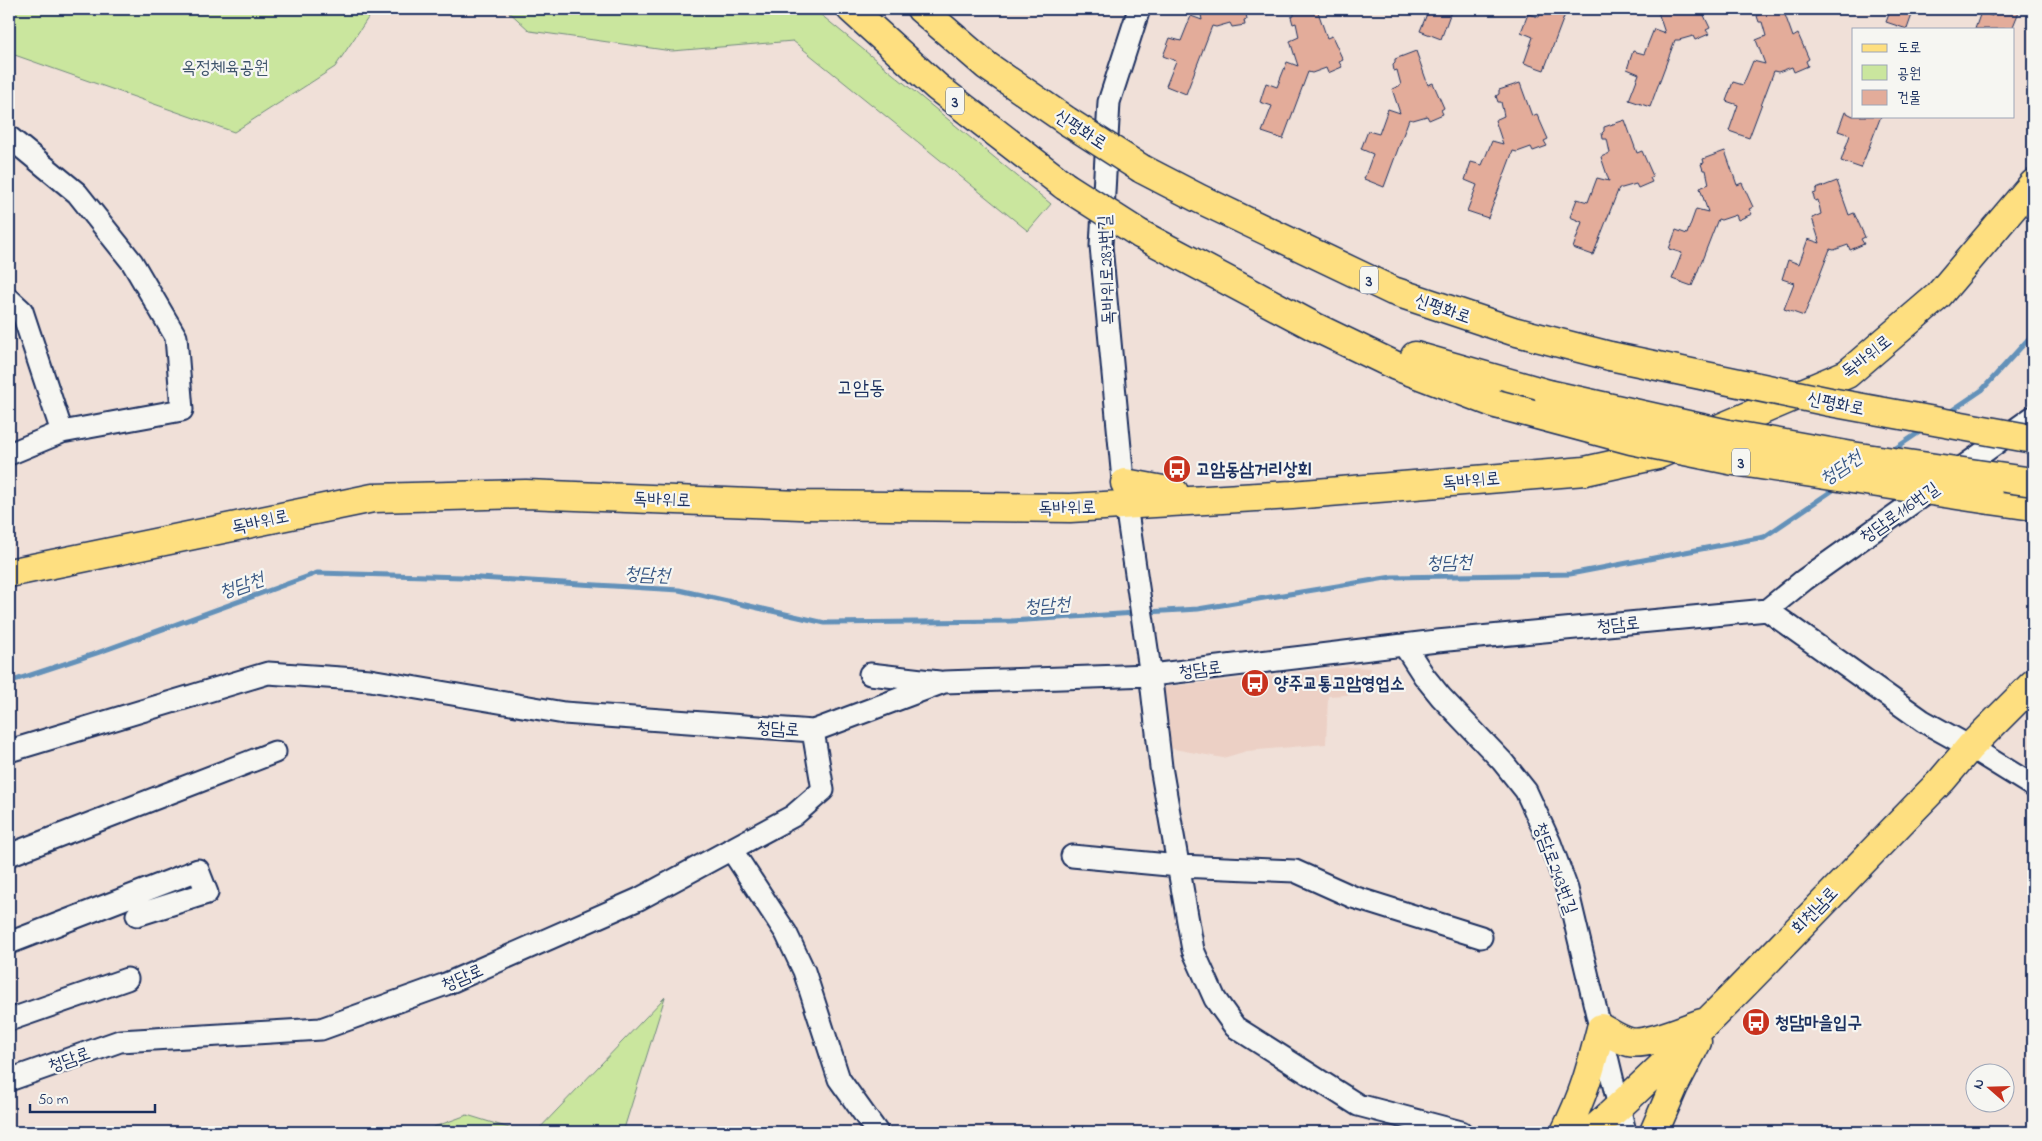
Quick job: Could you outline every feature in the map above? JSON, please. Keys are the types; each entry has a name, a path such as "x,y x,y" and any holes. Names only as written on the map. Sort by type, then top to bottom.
{"main road":[{"name":"3","path":"851,9 937,87 1065,186 1140,234 1315,327 1396,366 1496,404 1631,440 1734,461 2033,506"},
{"name":"신평화로","path":"921,9 987,66 1067,121 1142,169 1200,200 1393,291 1513,331 1610,356 1830,402 2033,439"},
{"name":"독바위로","path":"9,572 373,498 526,494 800,505 1070,508 1124,489 1212,498 1292,495 1585,471 1657,455 1847,374 1938,296 2033,184"},
{"name":"3","path":"1315,327 1548,394 1728,434 1852,456 2033,482"},
{"name":"회천남로","path":"1591,1132 1708,1021 1942,780 1970,747 2033,684"},
{"path":"1565,1132 1580,1103 1590,1074 1601,1028 1615,1037 1631,1043 1648,1040 1708,1021"},
{"path":"1654,1132 1674,1086 1708,1021"}],"street":[{"name":"독바위로287번길","path":"1124,489 1101,246 1109,102 1139,9"},
{"path":"9,137 76,193 132,262 176,337 182,410 62,432 9,454"},
{"path":"9,299 22,311 62,432"},
{"name":"청담로116번길","path":"1767,610 1804,580 2033,417"},
{"path":"1124,489 1150,669 1161,767 1178,866 1193,950 1215,999 1236,1027 1358,1105 1460,1132"},
{"path":"1767,610 1923,720 2033,786"},
{"name":"청담로","path":"9,751 268,673 370,680 564,713 813,730 944,682 1150,669 1767,610"},
{"name":"청담로243번길","path":"1404,645 1424,676 1441,697 1502,761 1526,791 1550,843 1567,889 1625,1132"},
{"path":"870,674 944,682"},
{"name":"청담로","path":"9,1080 120,1041 320,1029 454,980 639,899 794,816 824,790 813,730"},
{"path":"9,856 275,752"},
{"path":"731,849 786,932 804,971 839,1079 877,1132"},
{"path":"1072,856 1178,866 1294,871 1353,897 1481,937"},
{"path":"9,942 198,870 208,893 137,915"},
{"path":"9,1020 127,979"}],"shaded area":[{"path":"1349,667 1371,668 1364,694 1328,696 1326,744 1247,751 1223,758 1163,747 1163,687"}],"green space":[{"name":"옥정체육공원","path":"9,9 374,9 335,67 234,132 9,53"},
{"path":"506,9 814,9 1051,204 1028,231 793,41 672,51 530,31"},
{"path":"665,997 623,1132 536,1132"},
{"path":"467,1115 522,1132 420,1132"}],"building":[{"path":"1200,9 1245,9 1247,19 1244,20 1245,25 1232,27 1230,23 1216,27 1212,26 1186,94 1166,86 1176,61 1163,56 1170,38 1181,41 1191,16 1202,20"},
{"path":"1302,9 1317,9 1327,38 1332,36 1343,60 1339,62 1342,67 1328,73 1326,68 1312,73 1308,72 1283,139 1262,132 1272,106 1260,102 1266,83 1277,87 1287,62 1298,66 1290,41 1299,37 1296,23 1293,24 1291,17 1294,16 1294,12"},
{"path":"1429,9 1452,9 1441,39 1420,31"},
{"path":"1542,9 1567,9 1544,70 1524,63 1533,37 1521,32 1528,14 1539,17"},
{"path":"1657,9 1701,9 1710,28 1706,30 1709,34 1695,40 1693,36 1675,40 1650,107 1629,100 1639,74 1627,69 1633,51 1644,54 1654,29 1665,33"},
{"path":"1783,9 1793,37 1798,34 1809,59 1806,61 1808,66 1794,72 1792,67 1778,72 1774,71 1749,138 1729,131 1738,105 1726,101 1733,82 1743,85 1753,61 1765,64 1756,40 1766,36 1762,22 1759,22 1757,16 1760,14 1760,10"},
{"path":"1891,9 1914,9 1907,28 1886,22"},
{"path":"1995,9 2020,9 2012,28 1975,28 1981,12 1992,16"},
{"path":"1416,51 1428,85 1433,83 1444,108 1441,110 1443,114 1429,120 1427,116 1413,120 1409,119 1384,187 1364,179 1373,154 1361,149 1368,131 1379,134 1388,109 1400,113 1392,89 1401,85 1397,70 1394,71 1393,65 1395,59"},
{"path":"1520,83 1532,116 1537,114 1548,139 1544,141 1547,146 1533,151 1531,147 1517,152 1513,151 1488,218 1467,211 1477,185 1465,180 1471,162 1482,165 1492,141 1503,144 1495,120 1504,116 1501,102 1498,102 1496,96 1499,94 1499,90"},
{"path":"1845,112 1852,116 1852,118 1880,118 1861,168 1841,161 1850,135 1838,131"},
{"path":"1625,120 1637,153 1642,151 1653,176 1650,178 1652,182 1638,188 1636,184 1619,188 1593,255 1573,248 1582,222 1570,217 1577,199 1588,202 1597,178 1609,181 1601,157 1610,153 1607,139 1603,139 1602,133 1604,127"},
{"path":"1725,151 1737,185 1742,183 1753,207 1749,209 1752,214 1738,220 1736,215 1721,220 1718,219 1692,286 1672,279 1682,253 1669,249 1676,230 1687,234 1696,209 1708,212 1700,188 1709,184 1706,170 1703,170 1701,164 1704,163 1703,159"},
{"path":"1837,181 1849,215 1854,213 1865,237 1861,239 1864,244 1850,250 1848,245 1834,250 1830,249 1804,316 1784,309 1794,283 1782,279 1788,260 1799,264 1808,239 1820,243 1812,218 1821,214 1818,200 1815,201 1813,194 1816,193 1816,189"}],"waterway":[{"name":"청담천","path":"1948,413 1982,390 2033,334"},
{"name":"청담천","path":"1890,452 1924,429"},
{"name":"청담천","path":"1147,612 1198,609 1392,577 1570,574 1764,537 1839,486"},
{"name":"청담천","path":"9,682 97,653 317,573 463,577 679,590 825,623 1011,621 1136,613"}],"place":[{"name":"고암동삼거리상회","path":"1177,469"},
{"name":"양주교통고암영업소","path":"1255,683"},
{"name":"청담마을입구","path":"1756,1022"}],"district":[{"name":"고암동","path":"861,387"}]}
